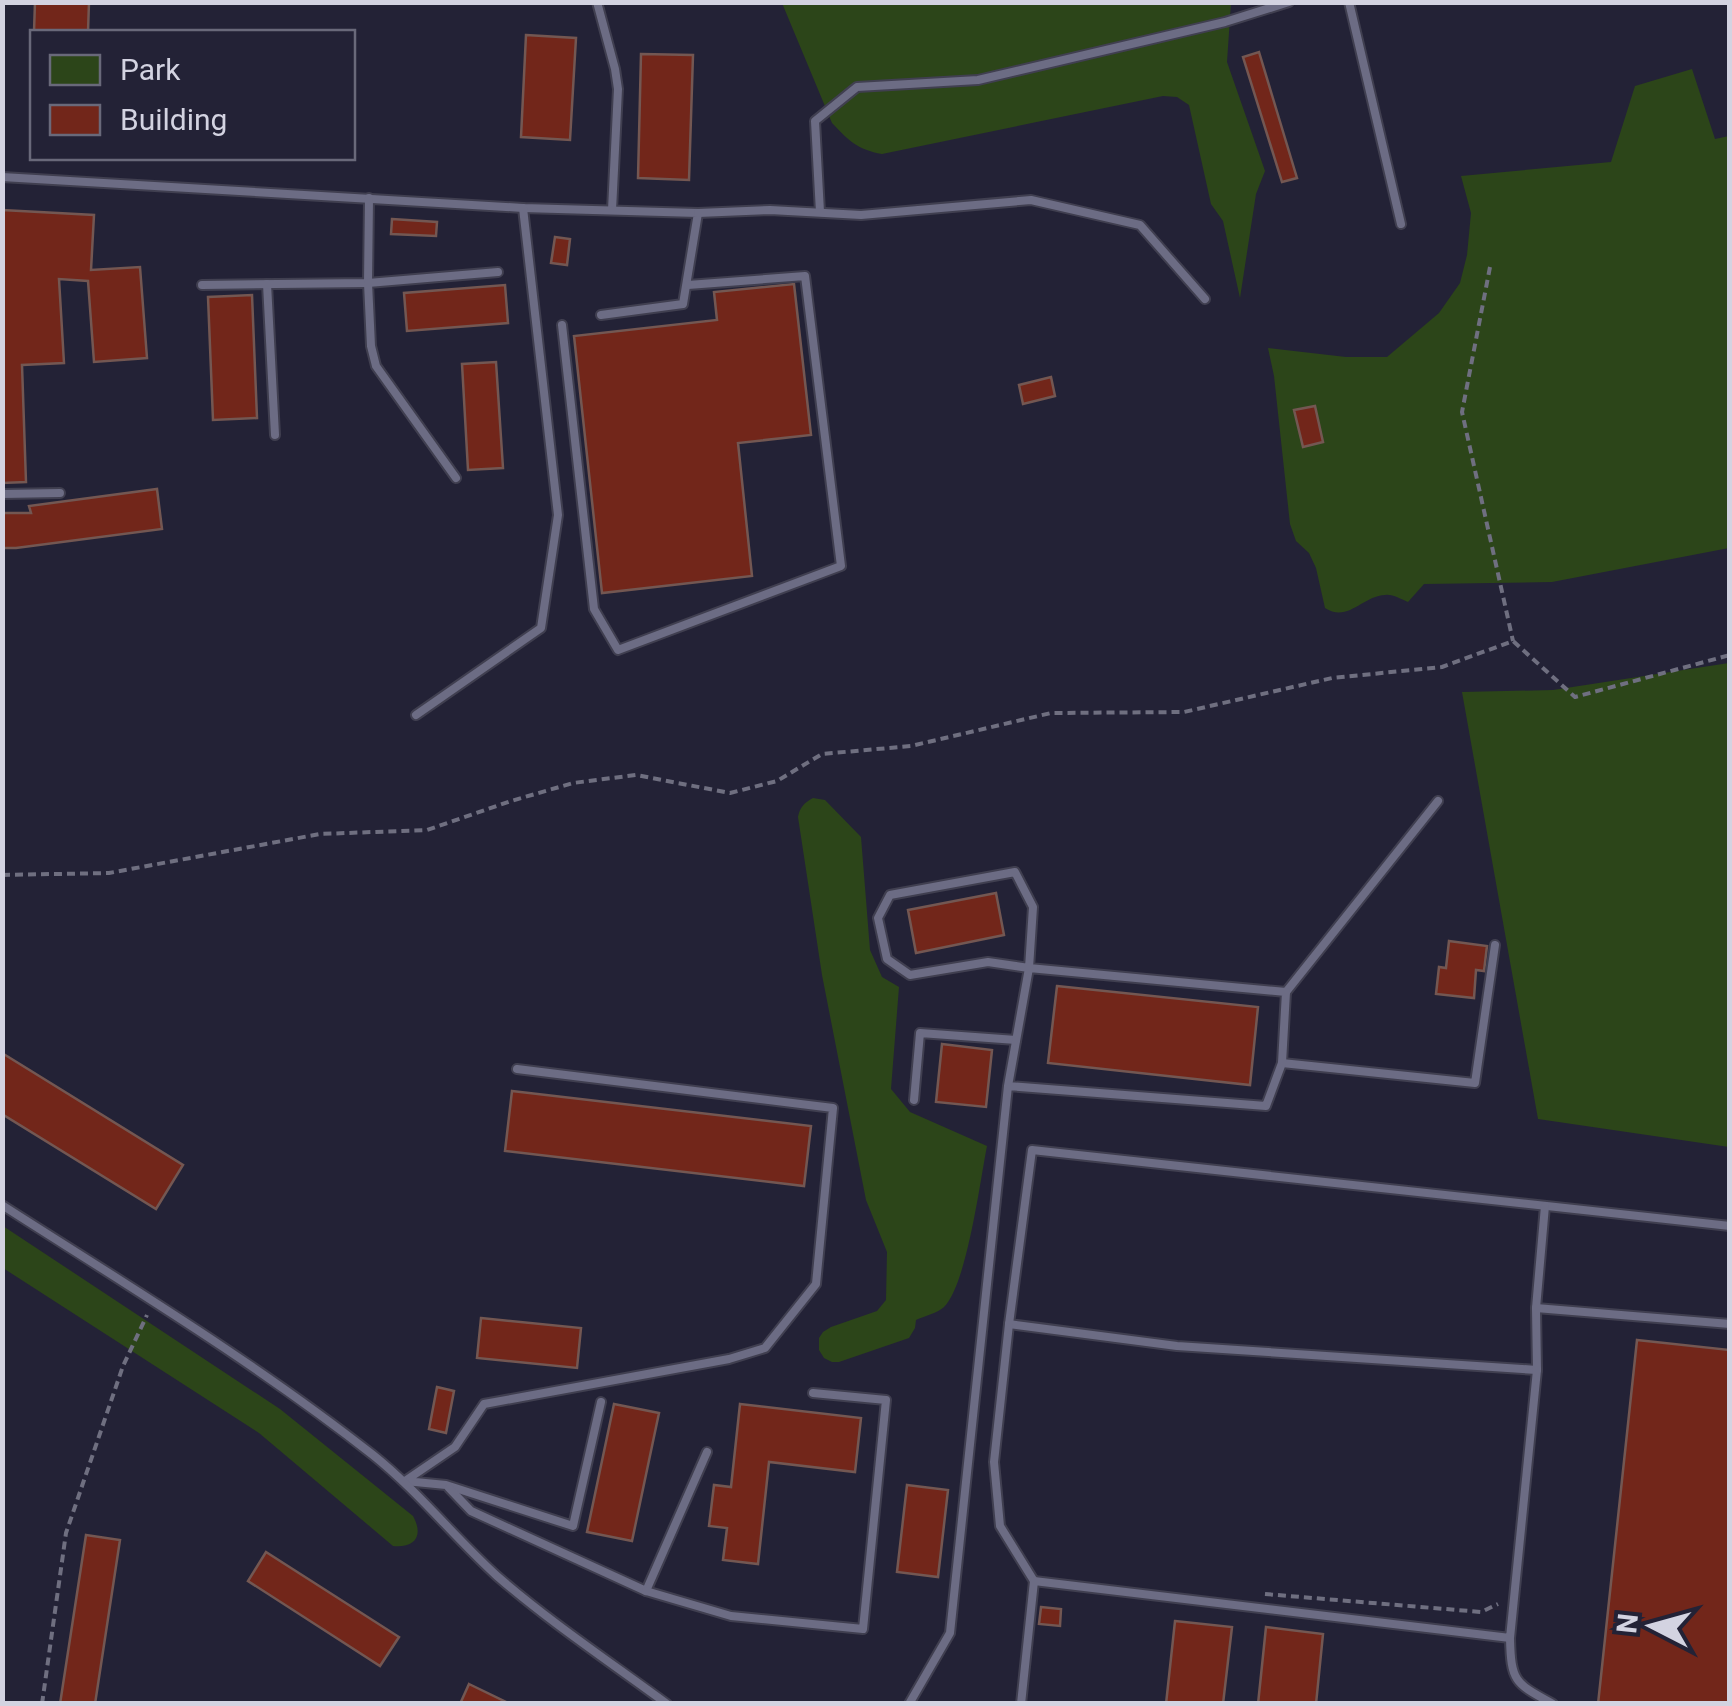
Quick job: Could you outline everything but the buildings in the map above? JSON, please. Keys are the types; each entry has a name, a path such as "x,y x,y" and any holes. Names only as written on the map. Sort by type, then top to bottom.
{"lane":[{"path":"596,2 618,89 612,210"},
{"path":"820,212 815,122 857,87 978,80 1224,22 1288,2"},
{"path":"1349,2 1401,224"},
{"path":"2,177 523,208 698,212 770,210 861,215 1031,200 1140,225 1205,299"},
{"path":"368,198 368,283 371,346 376,366 456,478"},
{"path":"416,716 541,628 558,515 523,208"},
{"path":"601,315 683,304 698,212"},
{"path":"202,285 368,283 498,272"},
{"path":"562,325 594,609 618,650 842,566 805,276 688,285"},
{"path":"267,284 275,435"},
{"path":"2,494 60,492"},
{"path":"1008,1086 1266,1106 1282,1063 1286,992 1438,800"},
{"path":"909,1704 950,1634 1008,1086 1028,968 1033,907 1015,872 890,895 878,918 887,959 910,975 988,962 1028,968 1286,992"},
{"path":"1282,1063 1475,1083 1495,945"},
{"path":"914,1100 920,1033 1016,1040"},
{"path":"404,1481 455,1446 484,1404 728,1360 765,1348 816,1284 834,1108 518,1069"},
{"path":"1021,1704 1034,1581 1000,1526 994,1462 1032,1150 1730,1226"},
{"path":"2,1205 298,1399 404,1481 500,1578 666,1704"},
{"path":"1545,1206 1536,1308 1537,1370 1510,1638 1511,1669 1519,1684 1553,1704"},
{"path":"1536,1308 1730,1324"},
{"path":"1009,1324 1177,1346 1537,1370"},
{"path":"446,1485 471,1511 646,1591 731,1616 863,1629 886,1400 813,1393"},
{"path":"404,1481 446,1485 573,1526 601,1402"},
{"path":"646,1591 707,1452"},
{"path":"1034,1581 1510,1638"}],"path":[{"path":"1490,267 1462,412 1513,641 1575,697 1730,655"},
{"path":"2,875 109,873 320,834 427,830 573,783 636,775 730,793 777,781 822,754 910,746 1051,713 1184,712 1332,678 1442,667 1513,641"},
{"path":"42,1704 66,1533 123,1366 153,1302"},
{"path":"1252,1592 1481,1612 1501,1603"}],"green space":[{"path":"782,3 1231,3 1227,62 1265,171 1256,194 1240,298 1223,221 1211,204 1189,105 1177,97 1163,96 882,154 854,143 832,123"},
{"path":"1692,69 1715,139 1729,136 1729,548 1552,582 1424,584 1408,602 1385,595 1348,611 1325,608 1316,568 1309,553 1296,541 1290,524 1268,348 1346,357 1387,357 1439,313 1460,283 1471,213 1461,176 1611,162 1635,86"},
{"path":"1729,663 1729,1147 1538,1119 1462,692 1553,690"},
{"path":"813,798 825,800 861,837 870,950 882,977 899,987 891,1089 910,1112 987,1146 966,1255 944,1307 916,1320 909,1338 839,1362 824,1358 819,1338 831,1327 877,1311 886,1300 887,1252 866,1200 822,975 798,817"},
{"path":"3,1226 280,1409 413,1516 418,1529 412,1543 393,1546 259,1433 3,1268"}]}
